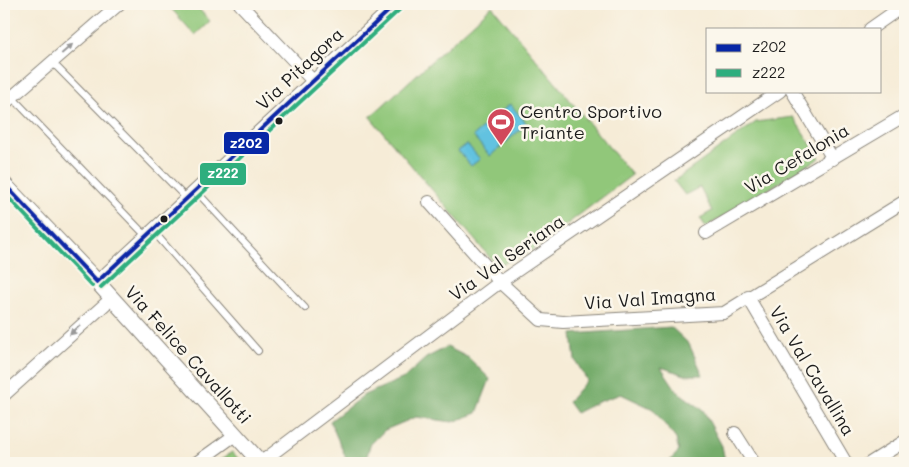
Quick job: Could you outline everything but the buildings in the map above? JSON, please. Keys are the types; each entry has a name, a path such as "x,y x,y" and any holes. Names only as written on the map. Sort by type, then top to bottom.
{"street":[{"path":"8,100 119,4"},
{"path":"240,4 313,81"},
{"name":"Via Pitagora","path":"97,282 396,4"},
{"path":"872,28 901,9"},
{"name":"Via Val Seriana","path":"261,463 500,282 779,92"},
{"path":"793,92 833,159"},
{"name":"Via Cefalonia","path":"706,233 905,115"},
{"name":"Via Felice Cavallotti","path":"4,184 112,298 261,463"},
{"name":"Via Val Imagna","path":"429,202 500,282 541,320 563,322 724,313 905,201"},
{"name":"Via Val Cavallina","path":"748,297 846,463"},
{"path":"4,396 112,298"},
{"path":"735,433 754,463"},
{"path":"196,463 236,435"},
{"path":"870,463 905,440"}],"lane":[{"path":"52,62 191,195 305,308"},
{"path":"8,100 150,234 258,351"}],"green space":[{"path":"167,4 194,4 210,21 195,35"},
{"name":"Centro Sportivo Triante","path":"492,6 632,175 530,252 497,266 370,117"},
{"path":"793,117 820,158 706,227 700,218 712,211 700,187 685,195 674,181 756,122"},
{"path":"671,327 689,344 703,375 685,375 661,367 677,391 703,410 722,446 725,461 723,463 668,463 679,451 676,439 653,409 621,394 598,402 576,413 568,402 587,380 575,360 572,334"},
{"path":"447,347 469,358 490,379 477,413 453,422 416,417 385,430 370,445 365,463 348,463 330,421 364,395 404,378 426,358"},
{"path":"232,452 243,463 216,463"}],"water":[{"path":"510,104 527,124 490,156 473,136"},
{"path":"467,144 480,159 471,166 458,151"}],"transit line":[{"name":"z202","path":"97,282 396,4"},
{"name":"z222","path":"101,287 400,9"},
{"name":"z202","path":"4,184 97,282"},
{"name":"z222","path":"4,193 92,286"}],"place":[{"name":"Centro Sportivo Triante","path":"501,146"}]}
